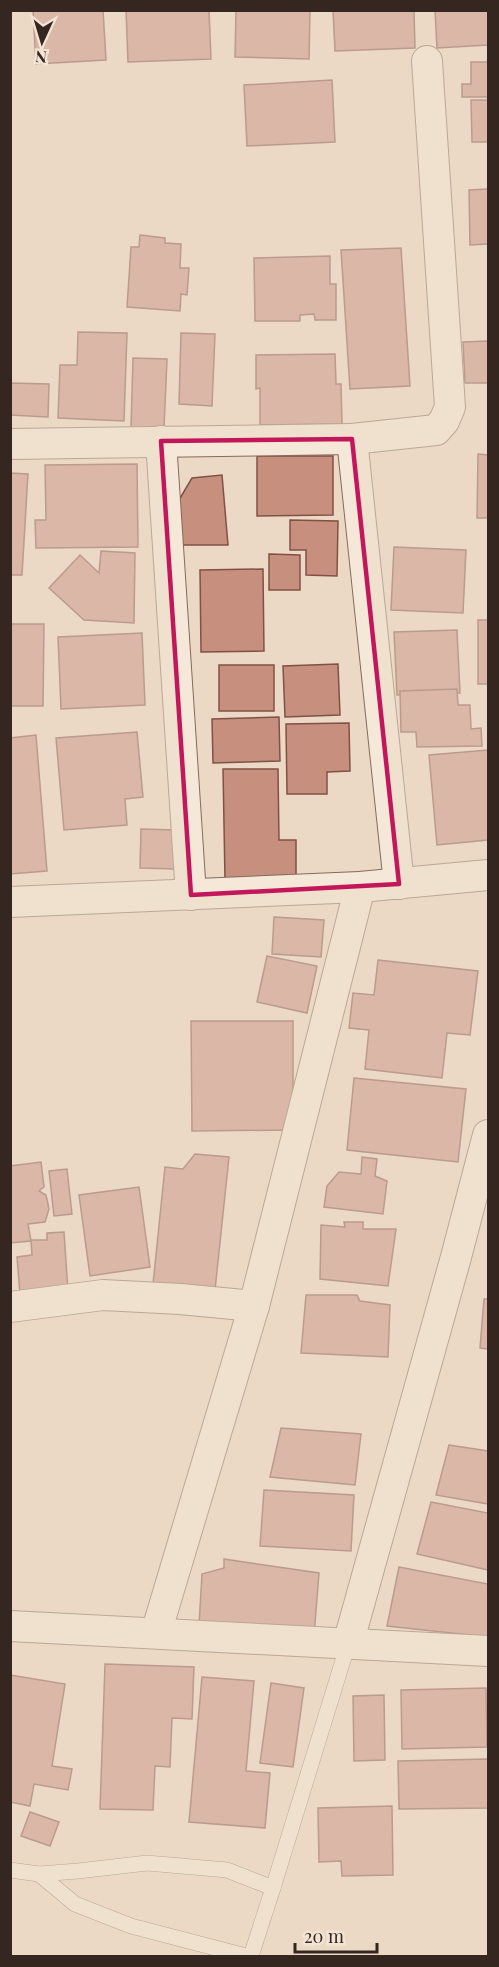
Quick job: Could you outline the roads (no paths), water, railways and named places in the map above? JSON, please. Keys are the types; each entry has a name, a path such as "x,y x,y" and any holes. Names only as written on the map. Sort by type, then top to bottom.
{"street":[{"path":"10,444 352,438 436,430 444,421 450,407 427,61"},
{"path":"352,438 399,884"},
{"path":"160,441 190,895"},
{"path":"10,902 360,887 489,875"},
{"path":"156,1632 254,1306 360,887"},
{"path":"348,1644 489,1135"},
{"path":"10,1307 104,1295 254,1306"},
{"path":"10,1626 489,1651"}],"lane":[{"path":"252,1956 348,1644"},
{"path":"10,1870 39,1874 78,1872 147,1863 227,1870 273,1888"},
{"path":"39,1874 75,1904 131,1926 246,1956"}]}
